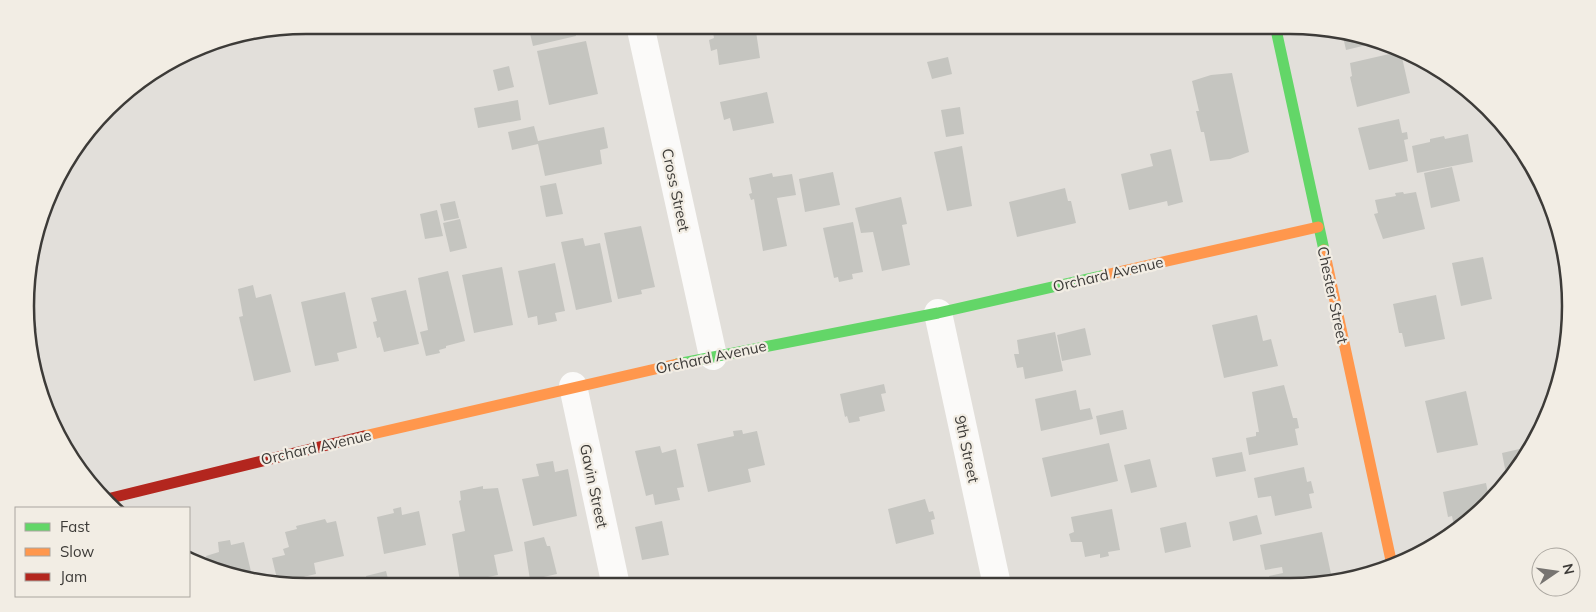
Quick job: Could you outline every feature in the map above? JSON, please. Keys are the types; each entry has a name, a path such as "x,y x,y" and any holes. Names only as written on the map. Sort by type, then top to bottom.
{"street":[{"name":"Cross Street","path":"642,34 713,356"},
{"name":"Chester Street","path":"1277,34 1391,559"},
{"name":"Orchard Avenue","path":"112,498 202,474 573,386 713,356 938,313 1318,227"},
{"name":"9th Street","path":"938,313 995,578"},
{"name":"Gavin Street","path":"573,386 614,578"}],"building":[{"path":"530,34 575,34 576,36 533,46"},
{"path":"713,34 756,34 760,58 719,65 717,49 711,51 709,40 714,38"},
{"path":"1344,39 1367,45 1346,50"},
{"path":"586,41 598,94 549,105 537,51"},
{"path":"1392,53 1402,58 1410,93 1357,107 1350,77 1352,76 1350,63"},
{"path":"948,57 952,74 932,79 927,62"},
{"path":"509,66 514,87 498,91 493,70"},
{"path":"1232,73 1249,152 1230,159 1210,161 1204,132 1201,132 1196,111 1199,111 1192,81 1211,75"},
{"path":"767,92 774,123 733,131 730,118 724,120 720,102"},
{"path":"518,100 521,120 478,128 474,108"},
{"path":"960,107 964,134 946,137 941,110"},
{"path":"1399,119 1402,133 1407,132 1408,139 1404,140 1408,161 1369,170 1358,128"},
{"path":"534,126 538,141 604,127 608,148 600,150 602,164 545,176 538,144 512,150 508,132"},
{"path":"1468,134 1473,162 1417,173 1412,146 1430,142 1430,139 1444,136 1445,139"},
{"path":"962,146 972,206 947,211 934,152"},
{"path":"1171,149 1183,202 1168,206 1167,201 1129,210 1121,174 1153,166 1150,154"},
{"path":"1452,167 1460,201 1431,208 1424,173"},
{"path":"833,172 840,205 805,212 799,179"},
{"path":"772,173 773,177 792,174 796,195 777,198 787,246 763,251 754,199 751,200 749,194 752,193 749,178"},
{"path":"556,183 563,214 546,217 540,186"},
{"path":"1065,188 1068,201 1071,201 1076,223 1017,237 1009,202"},
{"path":"1403,192 1404,194 1416,192 1425,229 1383,239 1374,214 1378,213 1375,200 1396,196 1395,193"},
{"path":"901,197 907,224 902,225 910,265 882,271 873,232 861,233 855,208"},
{"path":"455,201 459,218 444,221 440,204"},
{"path":"437,210 443,236 425,239 420,214"},
{"path":"460,219 467,248 450,252 443,223"},
{"path":"853,222 863,272 852,274 853,279 839,282 838,277 834,278 823,228"},
{"path":"641,226 655,287 641,290 642,294 618,299 604,233"},
{"path":"583,238 585,246 600,243 612,302 576,310 561,242"},
{"path":"1483,257 1492,299 1461,306 1452,263"},
{"path":"555,263 565,311 555,313 557,321 538,325 537,316 528,318 518,271"},
{"path":"502,267 513,325 474,333 462,275"},
{"path":"448,271 465,341 446,346 446,348 439,350 440,353 426,356 420,332 428,330 418,278"},
{"path":"253,285 256,298 271,294 291,372 254,381 239,317 243,316 238,289"},
{"path":"406,290 419,344 384,352 380,337 377,338 373,322 377,321 371,298"},
{"path":"345,292 357,348 337,353 339,361 315,366 301,302"},
{"path":"1436,295 1445,339 1405,347 1402,333 1399,333 1393,304"},
{"path":"1257,315 1263,341 1271,339 1278,366 1224,378 1212,325"},
{"path":"34,317 37,330 35,330"},
{"path":"1085,328 1091,355 1062,361 1057,335"},
{"path":"1055,332 1063,371 1025,379 1023,367 1017,368 1014,354 1019,354 1017,340"},
{"path":"884,384 886,393 881,394 885,411 859,417 860,421 849,423 847,416 845,417 840,394"},
{"path":"1284,385 1293,418 1297,418 1299,428 1295,429 1298,445 1249,455 1246,438 1256,436 1256,432 1259,432 1252,392"},
{"path":"1076,390 1080,410 1090,408 1093,419 1041,431 1035,399"},
{"path":"1466,391 1478,445 1437,453 1425,401"},
{"path":"1123,410 1127,429 1100,435 1096,416"},
{"path":"742,430 743,434 757,431 765,465 748,469 751,482 708,492 697,444 734,436 733,431"},
{"path":"1109,443 1118,481 1051,497 1042,458"},
{"path":"660,446 662,453 676,449 684,487 677,488 680,500 655,505 653,494 646,496 635,451"},
{"path":"1522,449 1506,472 1502,453"},
{"path":"1242,452 1246,471 1216,477 1212,458"},
{"path":"1150,459 1157,487 1131,493 1124,465"},
{"path":"553,461 555,472 568,469 577,516 533,526 522,479 539,476 536,464"},
{"path":"1304,467 1307,482 1311,481 1314,493 1309,494 1312,508 1275,516 1271,496 1258,498 1254,478"},
{"path":"1486,483 1488,493 1454,524 1452,516 1448,517 1443,492"},
{"path":"483,486 483,489 498,488 513,551 494,555 498,575 483,578 459,578 452,534 465,531 459,501 461,500 460,491"},
{"path":"925,499 929,512 933,511 935,519 931,520 934,534 896,544 888,509"},
{"path":"401,507 402,515 419,511 426,545 384,554 377,517 394,513 393,509"},
{"path":"1112,509 1120,550 1108,552 1109,556 1100,558 1100,554 1085,557 1082,542 1071,542 1069,534 1074,532 1071,517"},
{"path":"1257,515 1262,534 1233,541 1229,522"},
{"path":"325,519 327,523 336,521 344,556 314,563 316,574 299,578 276,577 272,558 285,555 283,549 289,547 285,532 297,529 296,526"},
{"path":"662,521 669,555 642,560 635,527"},
{"path":"1186,522 1191,547 1165,553 1160,528"},
{"path":"1322,532 1331,575 1308,578 1269,578 1269,576 1283,573 1282,567 1265,570 1260,545"},
{"path":"544,537 547,546 550,546 557,574 530,578 524,542"},
{"path":"230,540 231,545 244,542 251,573 207,560 206,556 219,552 218,542"},
{"path":"386,571 388,578 367,578 366,576"}],"traffic: fast":[{"path":"1277,34 1324,250"},
{"path":"677,364 938,313 1105,275"}],"traffic: slow":[{"path":"1105,275 1318,227"},
{"path":"1324,250 1391,559"},
{"path":"364,436 677,364"}],"traffic: jam":[{"path":"112,498 364,436"}]}
